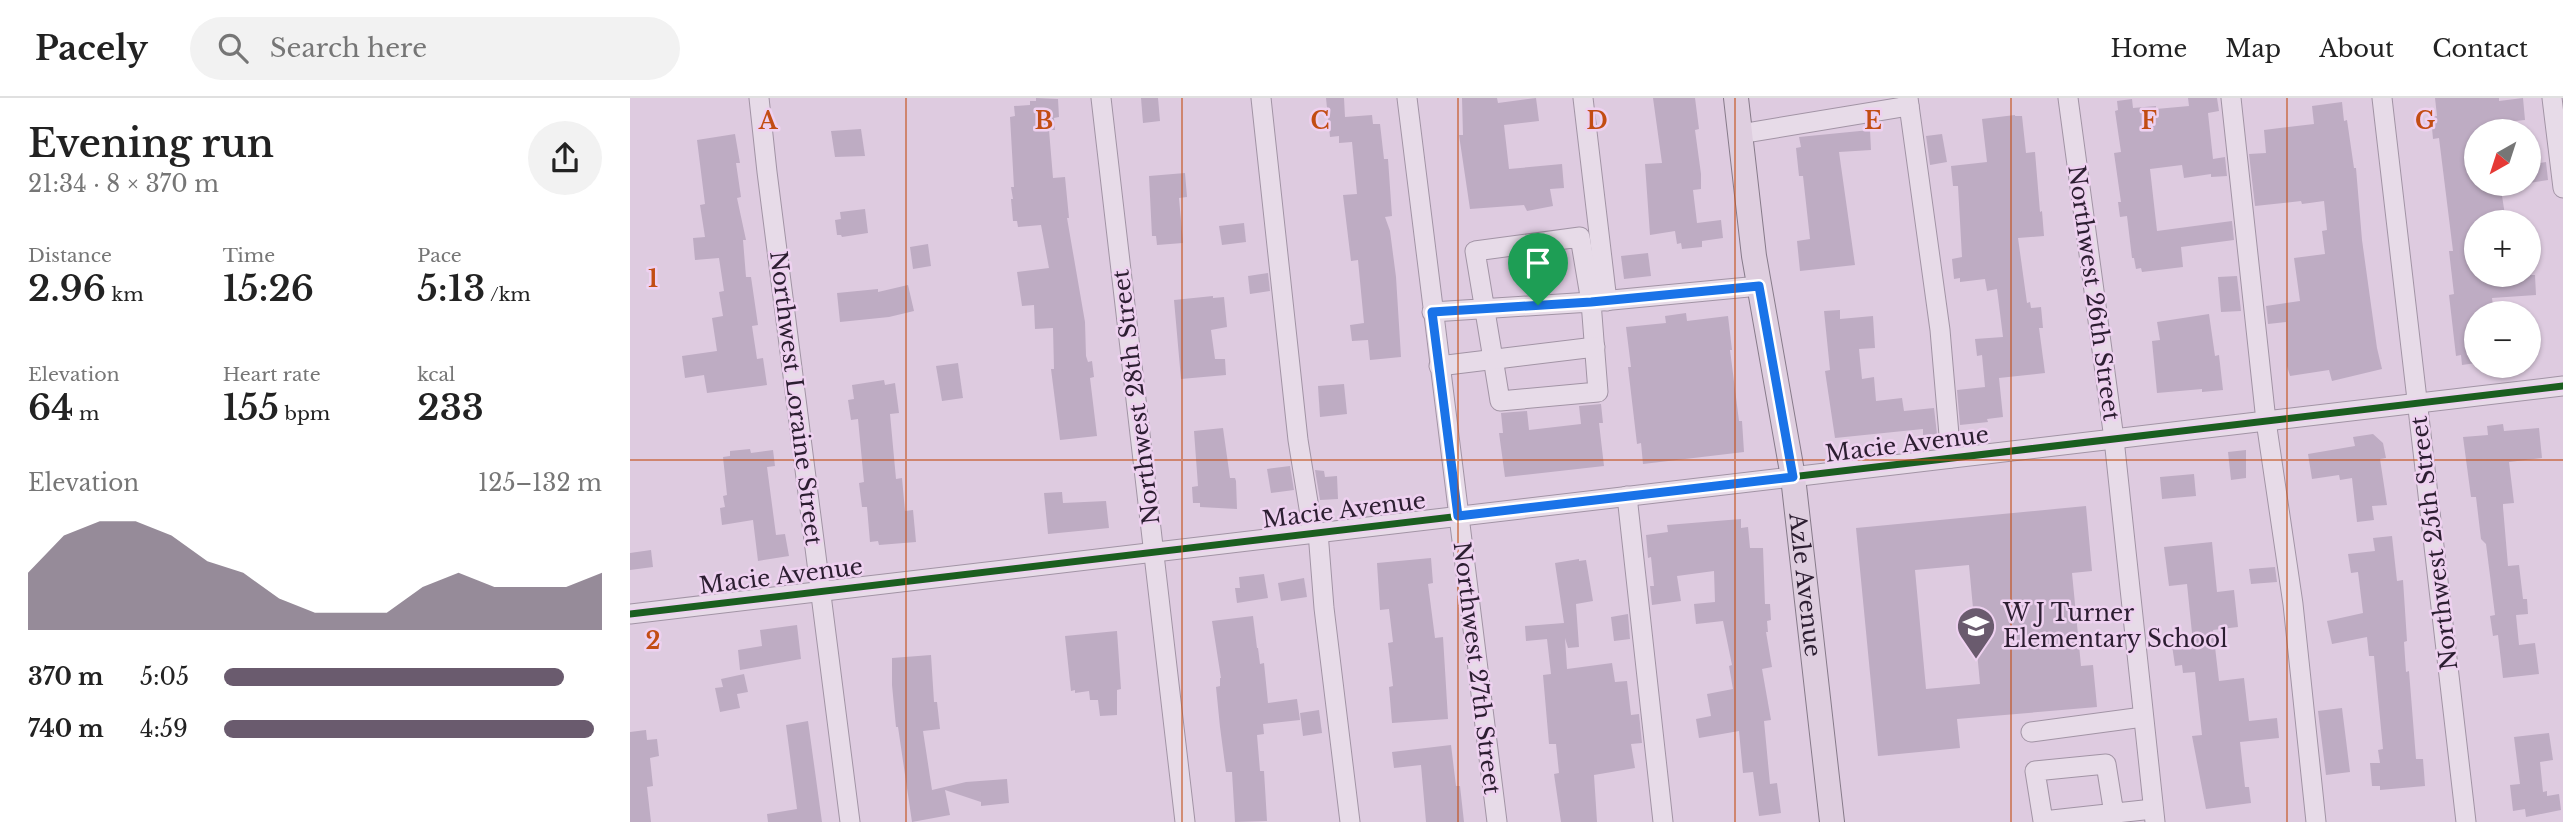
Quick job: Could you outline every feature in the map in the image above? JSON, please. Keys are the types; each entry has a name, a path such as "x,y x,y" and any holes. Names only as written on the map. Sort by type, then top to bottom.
{"main road":[{"name":"Azle Avenue","path":"1736,98 1759,286 1793,477 1832,822"}],"street":[{"name":"Northwest Loraine Street","path":"759,98 766,172 850,822"},
{"name":"Northwest 28th Street","path":"1101,98 1185,822"},
{"path":"1261,98 1298,440 1316,533 1350,822"},
{"name":"Northwest 27th Street","path":"1407,98 1497,822"},
{"path":"1583,98 1599,301 1594,347 1598,392 1500,401 1475,251 1580,237 1599,301"},
{"name":"Northwest 26th Street","path":"2068,98 2114,439 2154,816"},
{"path":"2231,98 2266,421 2292,604 2316,822"},
{"name":"Northwest 25th Street","path":"2382,98 2466,822"},
{"path":"2552,98 2563,188"},
{"path":"1740,134 1908,102 1940,330 1951,458"},
{"path":"1432,312 1599,301 1759,286"},
{"path":"1439,366 1594,347"},
{"name":"Macie Avenue","path":"630,614 2563,386"},
{"path":"1627,496 1663,822"},
{"path":"2031,732 2143,717"},
{"path":"2114,814 2106,764 2035,771 2043,821 2114,814 2154,816"}],"building":[{"path":"1036,98 1058,99 1059,117 1054,118 1055,130 1049,130 1053,178 1065,177 1067,218 1085,322 1086,356 1088,362 1092,361 1094,377 1090,378 1097,436 1060,440 1051,369 1054,369 1053,328 1035,329 1034,305 1022,306 1017,272 1049,268 1041,225 1018,227 1017,221 1013,221 1010,117 1015,116 1014,106 1030,105 1030,101 1036,101"},
{"path":"1141,98 1158,98 1160,121 1143,123"},
{"path":"1326,98 1344,98 1345,117 1372,115 1373,124 1380,124 1384,159 1388,159 1392,216 1385,217 1390,231 1396,277 1401,357 1370,360 1368,340 1352,341 1350,325 1364,323 1358,260 1351,261 1343,195 1357,194 1352,142 1339,143 1339,136 1330,137"},
{"path":"1462,98 1497,98 1498,103 1536,98 1539,121 1504,125 1509,169 1562,164 1564,188 1550,189 1553,206 1527,211 1524,205 1470,209 1459,135 1463,135"},
{"path":"1653,98 1695,98 1699,129 1695,130 1701,174 1701,189 1693,190 1697,223 1721,220 1723,238 1702,241 1702,247 1682,249 1681,243 1677,244 1675,231 1650,235 1645,164 1662,163"},
{"path":"2188,98 2217,98 2219,111 2208,113 2213,159 2225,157 2227,176 2211,177 2211,174 2184,178 2182,165 2150,169 2157,231 2232,221 2234,240 2181,247 2183,267 2142,272 2141,268 2136,269 2132,258 2127,216 2120,217 2118,202 2121,202 2114,153 2121,152 2115,111 2118,110 2117,101 2132,99 2133,108 2156,106 2156,109 2189,106"},
{"path":"2435,98 2499,98 2499,101 2523,98 2525,119 2464,119 2464,196 2502,196 2504,210 2464,210 2464,287 2536,287 2536,295 2492,298 2492,301 2464,301 2462,365 2461,355 2456,356 2449,295 2454,294 2449,251 2453,251 2439,138 2433,139 2431,117 2437,116"},
{"path":"2342,102 2356,168 2362,240 2382,369 2332,381 2329,370 2290,376 2287,366 2286,322 2268,324 2266,306 2300,301 2294,258 2325,254 2322,231 2327,230 2324,201 2255,206 2249,154 2266,153 2264,130 2314,124 2312,106"},
{"path":"2022,116 2026,153 2035,152 2040,212 2042,211 2044,236 2018,238 2027,303 2030,302 2031,308 2041,307 2043,328 2039,328 2045,373 1999,378 2003,417 1987,419 1988,422 1960,425 1957,390 1985,387 1982,355 1977,356 1975,339 2003,337 1997,289 1987,291 1985,279 1960,282 1960,278 1954,279 1952,259 1962,257 1958,186 1953,186 1951,166 1987,162 1982,119"},
{"path":"861,129 865,156 835,157 831,131"},
{"path":"1870,130 1871,150 1839,152 1855,265 1800,271 1797,241 1810,239 1803,176 1799,176 1796,148 1801,147 1799,137"},
{"path":"735,134 740,163 736,163 741,197 737,198 746,240 743,240 746,277 751,277 758,325 752,326 757,359 763,358 767,385 707,393 704,375 685,378 682,356 717,351 712,318 723,316 719,292 724,291 719,258 695,260 693,238 705,237 700,205 705,204 697,140"},
{"path":"1942,134 1947,162 1930,165 1926,136"},
{"path":"2546,162 2548,180 2541,181 2541,163"},
{"path":"1185,173 1187,197 1179,198 1183,243 1157,245 1156,236 1152,236 1149,176"},
{"path":"865,209 868,233 842,237 837,235 835,220 841,219 840,212"},
{"path":"1244,223 1246,242 1222,245 1219,226"},
{"path":"928,244 931,266 913,269 910,247"},
{"path":"1648,253 1651,276 1624,279 1621,256"},
{"path":"1268,273 1270,291 1250,294 1248,276"},
{"path":"2237,276 2241,311 2221,312 2218,277"},
{"path":"908,285 914,311 889,317 840,322 837,293 878,289 878,292"},
{"path":"1224,297 1227,327 1211,330 1215,359 1225,359 1226,375 1181,379 1174,300"},
{"path":"1840,310 1840,319 1873,316 1875,348 1859,349 1862,379 1874,377 1876,401 1902,398 1904,411 1934,408 1937,434 1923,435 1923,429 1835,438 1825,371 1830,370 1824,311"},
{"path":"1686,313 1687,321 1728,316 1744,452 1643,464 1641,443 1637,444 1626,327 1666,323 1665,316"},
{"path":"2209,314 2215,356 2219,355 2223,390 2157,393 2152,341 2160,340 2157,322"},
{"path":"958,363 963,398 942,401 936,366"},
{"path":"884,380 885,385 895,383 899,413 890,414 896,479 902,478 905,511 913,510 916,542 879,545 878,541 870,542 867,507 862,507 859,483 864,482 858,419 851,420 848,400 854,399 852,385"},
{"path":"1344,384 1347,414 1320,417 1318,386"},
{"path":"1601,404 1603,423 1599,423 1604,466 1505,477 1499,433 1503,433 1501,413 1527,411 1529,430 1581,424 1579,406"},
{"path":"2503,424 2504,431 2539,428 2542,458 2509,462 2514,503 2503,504 2508,566 2519,565 2523,599 2527,599 2528,614 2516,615 2519,645 2535,643 2539,674 2503,678 2498,635 2493,636 2490,616 2495,615 2486,544 2481,539 2476,497 2471,497 2463,437 2488,435 2487,426"},
{"path":"1223,428 1230,478 1235,478 1236,481 1237,509 1200,507 1200,503 1193,503 1192,487 1198,486 1194,431"},
{"path":"2373,434 2383,443 2386,458 2380,459 2387,505 2372,506 2374,520 2357,522 2352,478 2340,480 2339,475 2312,479 2308,454 2355,446 2353,437"},
{"path":"750,449 751,453 773,450 775,466 767,467 776,535 785,534 789,556 758,561 753,520 722,525 720,508 725,507 723,496 727,495 723,457 730,456 730,451"},
{"path":"2246,450 2246,478 2231,480 2228,452"},
{"path":"1290,466 1294,490 1271,493 1267,469"},
{"path":"1315,470 1324,471 1325,477 1337,476 1338,499 1320,500"},
{"path":"2194,474 2196,496 2162,499 2160,477"},
{"path":"1062,492 1063,503 1106,501 1109,528 1048,534 1044,493"},
{"path":"2086,506 2092,571 2072,573 2081,666 2093,665 2097,707 1957,719 1960,748 1878,756 1856,528","holes":["1969,565 1980,684 1926,689 1915,570"]},
{"path":"1741,519 1741,528 1748,527 1750,548 1763,548 1765,604 1770,604 1771,620 1767,621 1766,632 1772,667 1762,669 1771,720 1764,721 1770,784 1777,783 1781,813 1759,816 1753,772 1743,773 1739,731 1699,738 1696,719 1711,716 1707,694 1733,689 1729,666 1732,665 1723,621 1696,624 1694,604 1715,602 1714,571 1677,576 1681,601 1652,605 1650,586 1654,586 1646,535 1668,532 1667,525"},
{"path":"2392,536 2397,581 2403,580 2406,672 2409,671 2416,759 2423,759 2425,786 2380,790 2380,786 2372,786 2370,763 2380,763 2378,750 2383,749 2374,656 2369,656 2367,637 2332,644 2327,621 2363,613 2358,572 2351,573 2348,554 2375,551 2373,538"},
{"path":"2212,542 2217,592 2234,590 2238,627 2213,630 2219,681 2244,678 2249,721 2277,718 2279,738 2240,742 2245,787 2249,787 2251,803 2206,809 2192,736 2202,735 2195,672 2183,673 2182,665 2175,666 2172,645 2193,643 2187,584 2169,586 2164,547"},
{"path":"651,550 653,567 630,570 630,553"},
{"path":"1431,558 1433,583 1428,584 1435,638 1443,637 1448,719 1392,723 1389,687 1393,686 1388,643 1393,642 1389,609 1380,610 1377,563"},
{"path":"1586,560 1593,601 1576,604 1579,647 1568,648 1565,638 1567,669 1612,663 1615,682 1627,681 1631,715 1639,714 1642,743 1631,744 1635,768 1594,775 1597,822 1561,822 1554,774 1559,773 1556,744 1549,744 1543,675 1551,674 1547,639 1526,641 1525,626 1564,623 1555,563"},
{"path":"2275,567 2277,582 2251,584 2249,569"},
{"path":"1264,574 1268,598 1237,603 1235,588 1240,588 1239,577"},
{"path":"1304,578 1307,597 1281,601 1278,583"},
{"path":"1628,614 1630,639 1614,641 1611,617"},
{"path":"1253,616 1260,664 1264,663 1268,703 1297,699 1300,720 1263,724 1264,734 1257,735 1260,771 1264,771 1267,821 1235,822 1232,772 1226,772 1220,727 1216,687 1220,686 1221,678 1212,621"},
{"path":"797,625 801,659 740,670 738,650 762,646 760,630"},
{"path":"1117,631 1121,689 1117,690 1117,715 1100,716 1098,700 1090,700 1089,691 1071,691 1065,636"},
{"path":"931,655 934,702 937,702 940,729 923,731 932,790 966,782 1007,779 1009,803 981,806 981,802 945,790 950,815 912,822 896,727 892,658"},
{"path":"744,674 748,692 737,694 740,708 720,712 715,688 723,687 721,679"},
{"path":"2342,708 2350,772 2326,775 2318,711"},
{"path":"1319,710 1322,733 1303,736 1300,713"},
{"path":"808,721 822,822 768,822 767,814 797,809 786,725"},
{"path":"646,730 647,740 657,739 659,756 650,758 653,786 647,787 651,822 630,822 630,732"},
{"path":"2549,733 2553,760 2540,762 2543,792 2547,791 2547,796 2559,794 2561,810 2526,817 2525,809 2513,811 2510,785 2520,784 2514,737"},
{"path":"1451,745 1464,822 1426,822 1421,765 1394,768 1392,752"}],"cycle path":[{"path":"630,614 2563,386"}],"place":[{"name":"W J Turner Elementary School","path":"1976,660"}],"route":[{"path":"1759,286 1793,477 1458,516 1432,312 1538,305 1759,286"}]}
